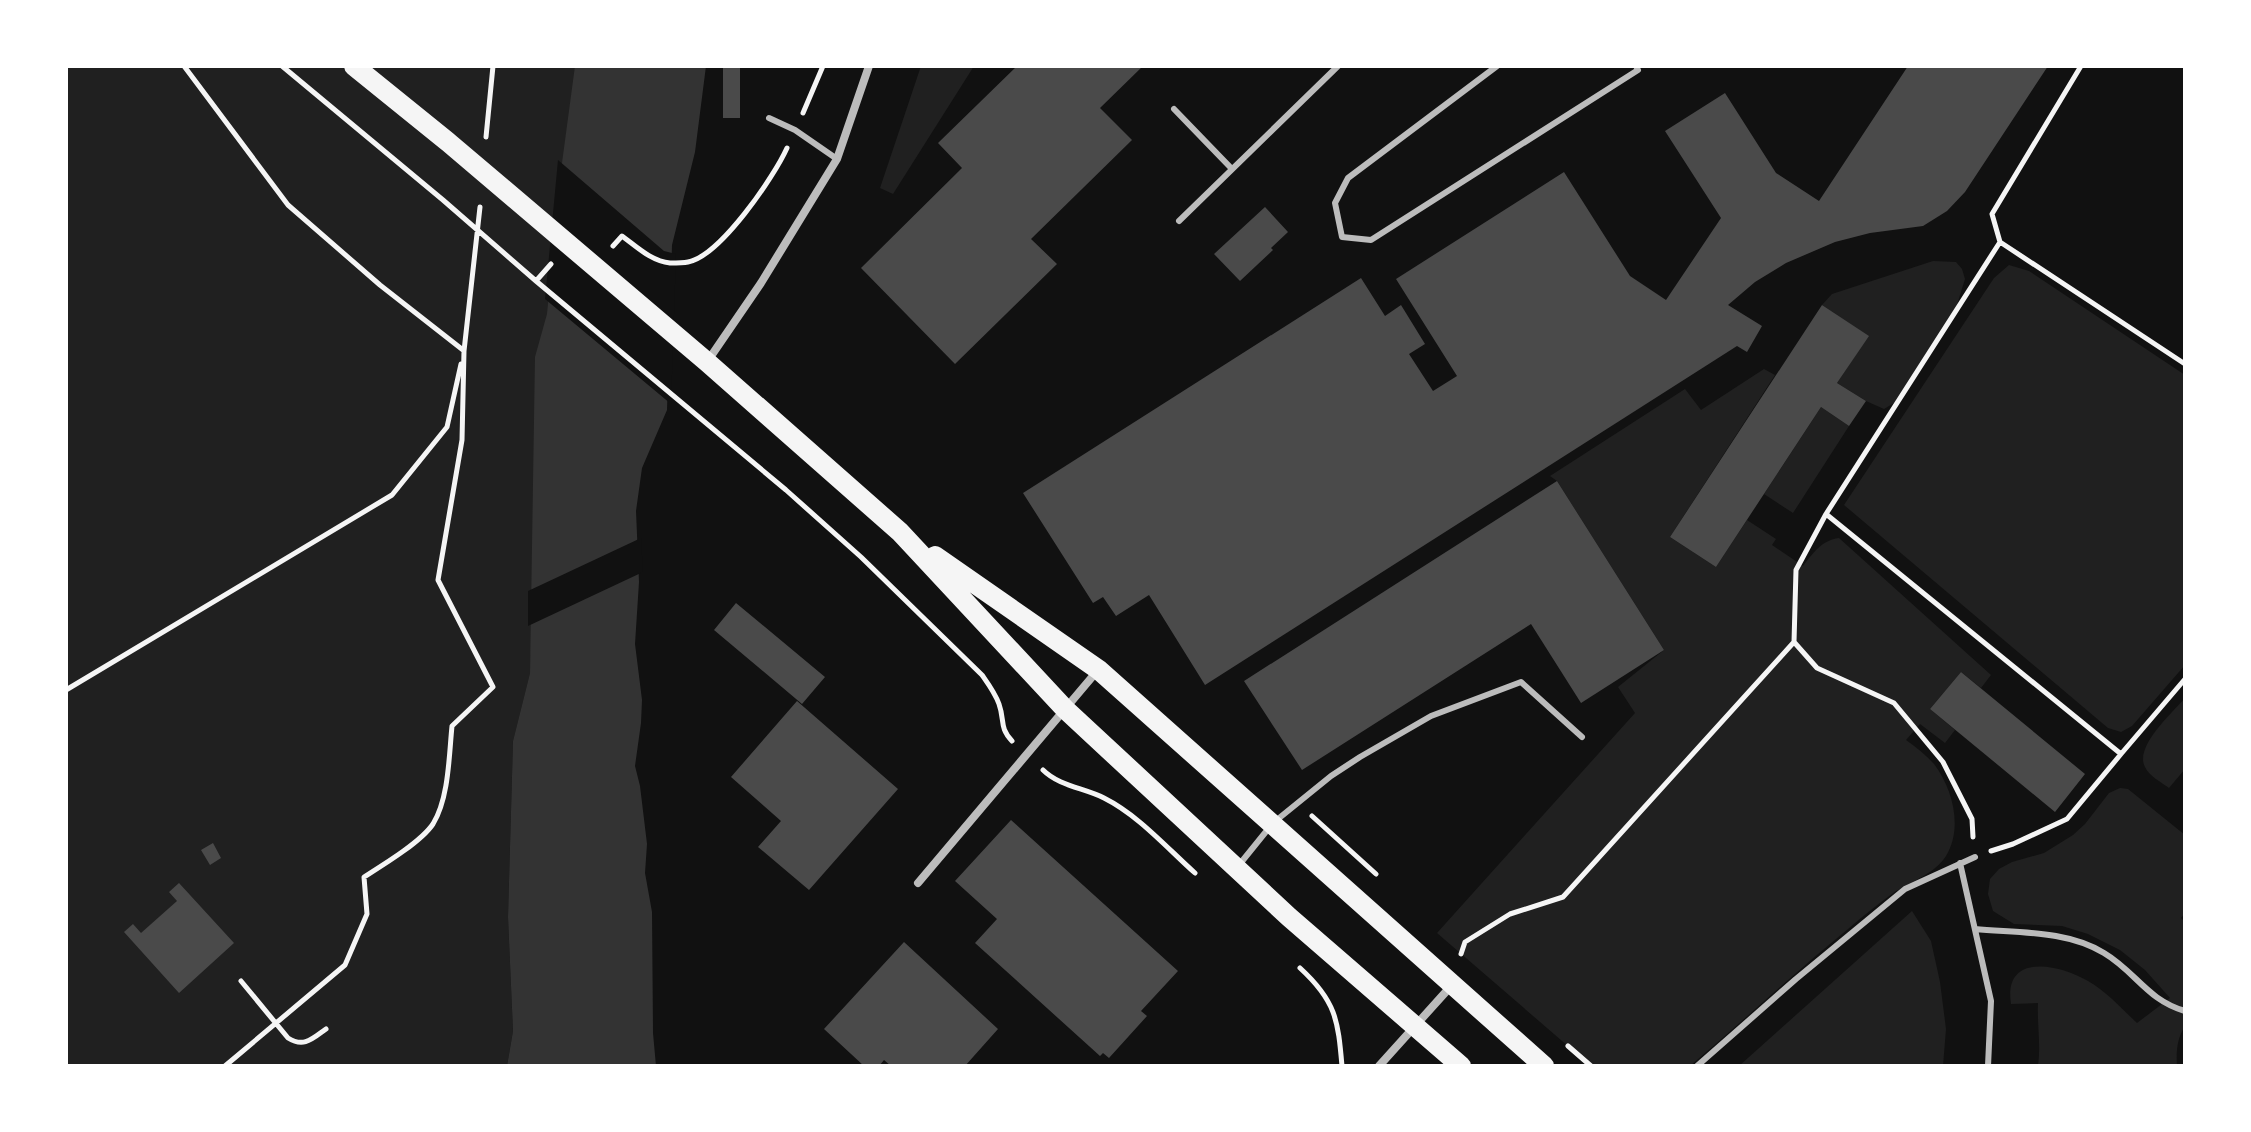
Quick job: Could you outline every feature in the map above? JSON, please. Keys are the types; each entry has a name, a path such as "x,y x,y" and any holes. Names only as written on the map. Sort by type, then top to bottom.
{"main road":[{"path":"354,66 704,360 900,532 1065,709 1237,869 1461,1066"},
{"path":"900,532 1099,670 1544,1066"}],"street":[{"path":"704,360 761,283 837,159 869,66"},
{"path":"918,883 1099,670"},
{"path":"1379,1066 1453,985"}],"lane":[{"path":"1179,221 1338,66"},
{"path":"1497,66 1348,178 1335,203 1342,237 1371,240 1637,68"},
{"path":"1174,109 1232,169"},
{"path":"769,118 795,130 837,159"},
{"path":"1237,869 1273,823 1331,776 1431,716 1521,682 1582,737"},
{"path":"1697,1066 1905,889 1975,857"},
{"path":"1960,863 1991,1001 1988,1066"},
{"path":"1975,929 2079,941 2103,952 2125,968 2153,997 2185,1011"}],"path":[{"path":"184,66 288,205 380,285 464,351"},
{"path":"282,66 786,490 861,557 970,662 995,693 1004,732 1051,778 1104,798 1126,812 1204,882"},
{"path":"622,236 649,256 668,263 691,262 717,244 763,192 784,156 823,66"},
{"path":"2081,66 1992,214 2000,242 2185,364"},
{"path":"1453,985 1465,942 1510,914 1563,897 1794,642 1796,570 1826,514 2000,242"},
{"path":"66,690 392,495 447,427 464,351"},
{"path":"225,1066 345,965 367,914 364,877 400,854 433,824 446,789 452,726 493,687 438,580 462,440 464,351"},
{"path":"1826,514 2121,754"},
{"path":"1794,642 1817,668 1894,703 1943,762 1972,819 1975,857 2013,844 2067,819 2185,679"},
{"path":"1296,965 1328,999 1336,1017 1342,1066"},
{"path":"241,981 288,1038 296,1043 308,1043 326,1029"}],"shaded area":[{"path":"66,66 576,66 530,673 513,741 508,917 513,1031 507,1066 66,1066"},
{"path":"575,66 706,66 695,152 672,245 667,410 642,468 636,511 639,582 635,644 642,700 635,766 647,844 645,873 652,912 656,1066 507,1066 513,1031 508,917 513,741 530,673 535,357 547,314"},
{"path":"921,66 974,66 893,194 880,188"},
{"path":"1933,261 1956,262 1962,269 1965,279 1956,308 1894,403 1884,409 1837,383 1868,336 1822,305 1832,294"},
{"path":"2009,265 2029,271 2185,375 2185,665 2132,726 2121,732 2108,728 1844,505 1994,278"},
{"path":"1764,369 1775,375 1670,537 1716,567 1747,520 1776,539 1772,545 1803,566 1823,544 1839,538 1991,675 1981,688 1961,672 1930,709 1955,730 1945,743 1920,724 1906,740 1921,751 1941,774 1954,809 1954,833 1946,856 1936,867 1865,914 1690,1066 1591,1066 1437,933 1635,713 1618,687 1664,650 1557,481 1550,476 1685,389 1701,410"},
{"path":"1821,407 1849,426 1793,513 1764,494"},
{"path":"2185,698 2185,769 2169,788 2149,773 2143,759 2149,740"},
{"path":"2120,788 2128,789 2185,835 2185,913 2181,918 2185,922 2185,1026 2178,1045 2177,1066 2038,1066 2038,1003 2011,1004 2011,987 2024,969 2049,967 2076,975 2114,1000 2137,1023 2170,998 2145,970 2120,950 2088,934 2062,926 2014,924 1993,911 1988,894 1990,879 1999,869 2044,853 2073,835 2109,793"},
{"path":"1912,911 1931,941 1940,982 1946,1029 1943,1066 1739,1066"}],"pier":[{"path":"558,160 664,251 676,254 671,404 545,299"},
{"path":"641,538 643,572 528,626 528,591"}],"building":[{"path":"723,66 740,66 740,118 723,118"},
{"path":"1017,66 1143,66 1100,108 1132,140 1031,239 1057,264 955,364 861,268 962,168 938,143"},
{"path":"1908,66 2048,66 1965,192 1947,211 1923,226 1870,233 1835,242 1786,263 1755,282 1728,305 1762,326 1747,352 1737,346 1205,685 1149,595 1116,616 1103,597 1093,603 1023,493 1361,278 1385,316 1401,305 1425,344 1409,354 1433,391 1457,376 1396,279 1564,172 1630,276 1666,300 1721,218 1665,131 1725,93 1776,173 1819,201"},
{"path":"1265,207 1288,232 1240,281 1214,254"},
{"path":"1822,305 1869,336 1837,383 1866,401 1849,426 1821,407 1716,567 1670,537"},
{"path":"1557,481 1664,650 1581,703 1531,624 1302,770 1244,681"},
{"path":"736,603 825,677 802,704 714,630"},
{"path":"1961,672 2085,774 2055,812 1930,709"},
{"path":"797,701 898,789 809,890 758,847 781,821 731,777"},
{"path":"1011,820 1178,971 1141,1011 1147,1016 1109,1058 1103,1053 1100,1056 975,943 997,919 955,881"},
{"path":"213,843 221,858 210,865 201,850"},
{"path":"179,883 234,943 179,993 124,932 133,924 141,933 177,901 169,892"},
{"path":"904,942 998,1029 965,1066 891,1066 884,1060 879,1066 864,1066 824,1029"}]}
